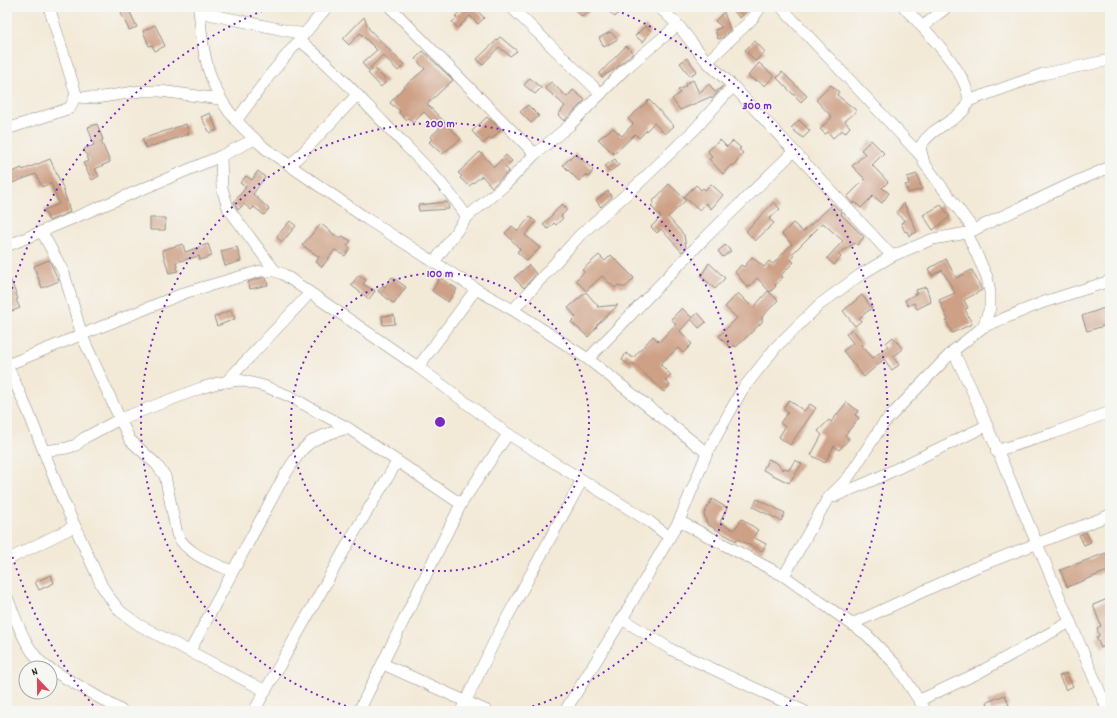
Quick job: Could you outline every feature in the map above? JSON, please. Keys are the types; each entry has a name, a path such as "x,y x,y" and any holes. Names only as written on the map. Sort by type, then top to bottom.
{"street":[{"path":"7,129 70,108 75,97 70,74 49,7"},
{"path":"236,121 269,76 327,7"},
{"path":"390,7 536,154"},
{"path":"511,7 601,94"},
{"path":"659,7 678,25 707,62 733,86 793,152 892,256"},
{"path":"707,62 752,19 761,7"},
{"path":"781,7 922,157 970,232 987,277 990,292 990,308 984,327"},
{"path":"904,7 963,78 968,92 968,102 964,109 926,136 920,147 922,157"},
{"path":"922,27 947,7"},
{"path":"467,217 442,183 301,37 199,10 210,74 220,99 236,121 255,139 366,219 588,359 707,453"},
{"path":"434,262 467,217 505,185 642,54 678,25"},
{"path":"968,102 1043,74 1110,60"},
{"path":"512,310 580,235 637,185 690,133 733,86"},
{"path":"75,97 96,98 160,91 220,99"},
{"path":"291,165 357,95"},
{"path":"7,246 221,156 255,139"},
{"path":"588,359 704,238 793,152"},
{"path":"221,156 222,188 228,208 275,271 310,293 418,367 508,434 650,522 669,537"},
{"path":"565,711 622,619 679,521 707,453 742,390 776,347 819,305 860,276 892,256 933,239 970,232 1110,167"},
{"path":"42,232 64,273 82,336 130,440 156,464 165,476 177,534 181,542 208,560 232,571"},
{"path":"264,690 145,628 120,611 102,586 74,526 28,411 7,365 82,336 187,292 252,273 275,271"},
{"path":"784,576 828,498 848,478 883,424 953,351 984,327 1044,302 1110,281"},
{"path":"418,367 476,289"},
{"path":"226,382 310,293"},
{"path":"953,351 971,388 996,451 1108,711"},
{"path":"44,451 67,448 76,445 120,419 201,388 240,380 264,386 289,396 348,428 461,504"},
{"path":"996,451 1054,433 1110,412"},
{"path":"828,498 871,481 986,426"},
{"path":"190,651 232,571 300,450 310,441 326,434 348,428"},
{"path":"358,711 383,664 461,504 508,434"},
{"path":"254,711 264,690 329,580 354,533 397,462"},
{"path":"464,707 497,636 582,480"},
{"path":"852,624 974,568 1110,515"},
{"path":"679,521 784,576 867,635 896,664 926,711"},
{"path":"7,560 74,526"},
{"path":"7,597 21,633 39,660"},
{"path":"622,619 672,650 804,711"},
{"path":"920,700 978,673 1070,622"},
{"path":"383,664 464,707 487,711"},
{"path":"58,675 109,708 122,711"}],"building":[{"path":"461,7 478,7 476,9 484,18 478,24 470,16 458,28 452,22 457,18 455,16 463,9"},
{"path":"573,7 595,7 582,17"},
{"path":"604,7 624,7 615,17"},
{"path":"730,7 752,7 740,18"},
{"path":"129,10 137,27 129,30 121,13"},
{"path":"724,12 730,30 722,38 718,39 715,30 722,27 715,21"},
{"path":"364,17 369,29 404,65 398,71 383,55 368,70 362,63 377,50 360,33 349,45 343,39"},
{"path":"155,25 165,46 155,51 152,45 149,46 143,31"},
{"path":"645,26 651,31 643,42 635,36"},
{"path":"610,32 618,39 604,47 599,38"},
{"path":"500,37 517,51 510,56 499,47 482,65 477,59"},
{"path":"755,41 765,52 755,61 745,50"},
{"path":"626,46 633,53 615,69 602,77 599,74"},
{"path":"423,51 453,80 427,104 461,139 442,154 429,142 432,139 430,137 440,128 424,112 413,123 408,118 406,120 399,113 400,111 390,103 406,85 425,69 415,59"},
{"path":"687,58 697,71 690,76 680,63"},
{"path":"759,63 774,76 765,86 748,76"},
{"path":"374,68 387,81 381,87 368,73"},
{"path":"782,72 807,96 801,102 777,78"},
{"path":"530,78 541,88 535,94 524,85"},
{"path":"693,80 699,93 709,84 715,92 723,86 712,99 710,97 680,110 672,99 680,93 678,90"},
{"path":"551,82 567,97 573,90 585,100 564,121 558,115 565,106 545,88"},
{"path":"831,85 839,92 837,95 857,111 845,121 850,127 845,133 842,130 833,138 828,132 825,134 820,129 832,117 816,100"},
{"path":"649,100 674,126 665,134 654,123 639,138 635,134 614,154 598,139 613,128 622,136 633,124 628,119"},
{"path":"528,105 539,116 531,123 520,112"},
{"path":"210,113 217,130 210,133 201,117"},
{"path":"487,117 501,129 492,139 489,138 483,144 472,131"},
{"path":"799,120 810,131 803,138 791,128"},
{"path":"97,124 103,140 101,141 110,162 95,169 99,176 92,180 83,163 89,161 84,149 94,145 88,127"},
{"path":"186,124 189,134 146,148 142,139"},
{"path":"720,140 727,147 733,141 741,148 739,149 743,153 737,159 738,161 733,166 731,165 723,174 709,159 712,157 708,151"},
{"path":"871,140 884,153 872,165 888,182 882,188 889,193 882,203 873,196 861,208 855,202 853,204 847,197 865,179 852,166 865,154 861,150"},
{"path":"480,152 494,167 506,155 512,161 505,167 509,171 492,187 482,176 469,186 460,178 462,176 458,173"},
{"path":"575,153 593,170 589,177 585,175 579,181 563,165"},
{"path":"50,159 63,188 70,212 49,221 44,210 59,204 51,183 42,187 36,174 7,185 7,174 22,168 23,170"},
{"path":"615,159 619,165 609,172 605,166"},
{"path":"258,171 265,177 253,194 269,209 264,215 254,207 251,210 244,204 238,210 234,202 246,187 240,183 246,176 252,180"},
{"path":"917,174 922,189 908,193 905,185 909,184 907,177"},
{"path":"669,184 686,200 668,217 684,235 686,248 682,252 661,229 657,233 651,227 661,217 651,206 654,203 653,201"},
{"path":"711,184 723,195 711,209 706,203 700,210 684,197 696,185 701,190 703,188 705,190"},
{"path":"608,191 612,197 601,207 596,200"},
{"path":"447,202 449,209 419,211 418,205"},
{"path":"774,202 780,209 769,219 774,223 755,241 746,231"},
{"path":"904,203 917,232 909,236 907,231 905,232 901,223 905,221 896,213"},
{"path":"562,204 566,208 566,211 561,216 563,218 556,225 554,223 548,229 543,225"},
{"path":"833,204 864,237 857,245 855,243 838,254 841,257 834,265 827,258 843,241 823,223 792,254 794,255 791,260 794,262 781,275 783,277 770,292 757,278 748,288 735,272 741,265 744,267 752,257 764,267 769,261 773,264 792,244 782,234 793,223 803,232"},
{"path":"941,205 950,217 933,230 923,215"},
{"path":"530,217 536,222 525,235 540,248 527,261 517,252 520,249 505,233 512,226 518,231"},
{"path":"150,218 166,218 165,230 150,230"},
{"path":"290,221 296,226 282,242 276,237"},
{"path":"321,224 340,239 342,236 351,241 347,246 350,248 345,256 335,250 322,267 316,262 319,257 302,245"},
{"path":"183,244 185,252 208,244 212,256 200,260 199,256 176,262 178,271 169,273 162,250"},
{"path":"725,245 731,251 723,257 718,251"},
{"path":"237,247 241,261 225,266 221,251"},
{"path":"599,255 605,261 611,255 634,278 626,287 621,287 618,285 615,288 602,276 586,291 576,280 584,272 582,270"},
{"path":"946,259 956,278 972,270 982,290 964,300 968,308 965,309 972,324 952,333 939,300 955,293 942,270 932,276 928,269"},
{"path":"49,260 59,281 42,288 34,266"},
{"path":"709,263 725,278 715,289 701,276"},
{"path":"529,265 536,274 524,288 514,278"},
{"path":"7,271 20,308 7,313"},
{"path":"359,275 366,280 363,284 375,291 369,299 351,285"},
{"path":"392,277 406,287 394,304 378,291 383,285 385,287"},
{"path":"266,278 268,285 250,289 248,282"},
{"path":"440,278 457,289 448,302 432,291"},
{"path":"926,287 931,302 917,309 914,303 908,306 905,300 917,293 916,290"},
{"path":"768,291 778,300 762,317 762,322 736,347 734,345 731,348 719,336 737,318 725,307 738,293 753,308"},
{"path":"586,292 598,306 597,307 618,305 596,326 597,327 588,337 571,322 576,317 568,308"},
{"path":"862,295 872,308 859,318 861,321 855,326 843,311"},
{"path":"1110,306 1110,324 1087,331 1082,316"},
{"path":"682,308 692,318 680,331 692,344 683,353 678,348 660,364 671,375 665,380 670,385 664,392 633,363 631,366 622,360 626,353 633,358 653,336 659,342 676,324 671,319"},
{"path":"231,310 235,319 217,326 214,317"},
{"path":"698,313 706,322 699,328 691,319"},
{"path":"394,315 395,324 383,325 382,316"},
{"path":"852,329 863,343 861,345 873,358 888,346 886,343 893,337 903,349 893,357 899,365 892,370 884,359 864,377 843,351 853,343 846,334"},
{"path":"789,400 804,411 810,404 816,408 790,445 779,437 785,427 780,423 788,412 783,408"},
{"path":"847,402 858,411 855,415 859,418 845,435 849,439 839,450 834,446 825,463 811,455 822,435 818,431 829,420 831,422"},
{"path":"768,459 777,463 783,470 784,468 789,470 795,460 802,464 789,483 763,470"},
{"path":"712,499 727,508 720,522 734,530 742,519 758,530 753,537 766,544 762,551 737,539 736,541 707,524 704,514"},
{"path":"757,499 785,513 781,521 753,507"},
{"path":"1086,532 1091,542 1084,545 1079,535"},
{"path":"1106,553 1110,562 1110,570 1067,587 1060,570"},
{"path":"51,575 54,583 39,590 35,582"},
{"path":"1110,598 1110,643 1101,648 1096,637 1099,636 1097,628 1101,626 1093,605"},
{"path":"1066,673 1073,686 1066,690 1059,676"},
{"path":"1005,695 1009,705 991,711 987,702"}]}
